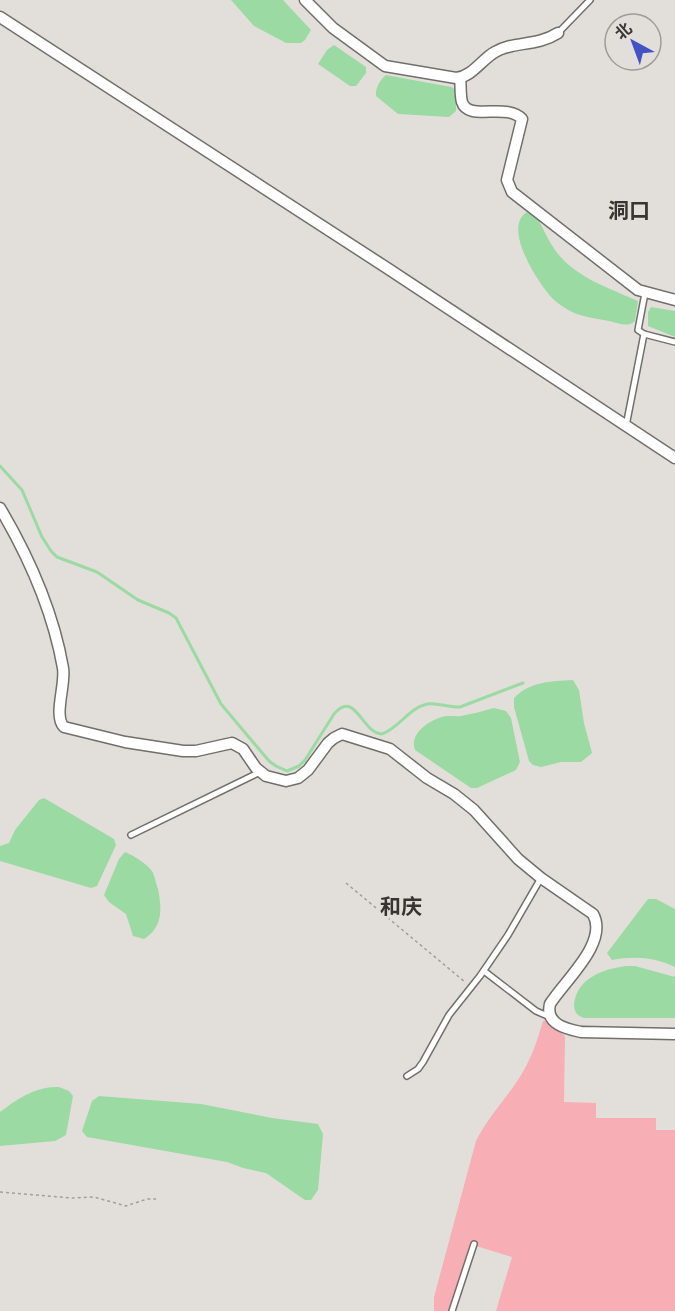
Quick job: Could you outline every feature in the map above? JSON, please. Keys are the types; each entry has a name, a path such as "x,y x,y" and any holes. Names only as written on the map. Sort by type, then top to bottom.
{"street":[{"path":"305,0 333,28 386,66 460,78 497,50 543,41 558,33"},
{"path":"0,17 675,458"},
{"path":"460,78 462,102 466,108 474,112 510,111 522,118 507,180 512,192 638,290 675,300"},
{"path":"0,508 18,540 44,598 64,671 59,716 61,724 72,729 125,742 175,751 196,752 232,743 243,749 260,772 278,780 298,778 311,767 328,743 342,734 386,748 474,810 518,859 593,914 598,930 585,957 550,1004 550,1017 559,1026 581,1032 675,1034"}],"lane":[{"path":"558,33 590,0"},
{"path":"645,293 638,330 644,334 675,342"},
{"path":"626,426 644,334"},
{"path":"131,836 260,772"},
{"path":"408,1076 423,1062 449,1015 508,935 541,878"},
{"path":"484,970 536,1011 550,1017"},
{"path":"452,1311 474,1244"}],"path":[{"path":"346,883 471,987"},
{"path":"0,1192 72,1198 94,1197 126,1206 147,1199 156,1199"}],"shaded area":[{"path":"231,0 283,0 311,30 301,43 286,43 254,26"},
{"path":"334,45 366,67 366,73 356,86 350,86 318,64 327,50"},
{"path":"386,75 451,87 456,90 456,111 449,117 398,114 376,96 378,84"},
{"path":"527,212 537,217 555,250 572,268 593,281 638,301 635,321 623,324 581,315 565,308 551,297 531,267 520,241 518,229 520,219"},
{"path":"651,307 675,311 675,337 648,326 648,312"},
{"path":"573,680 579,690 592,753 581,762 561,762 541,767 533,765 529,761 514,707 514,698 533,686"},
{"path":"494,708 506,711 511,718 520,762 516,770 477,788 471,788 415,750 417,734 431,722 444,716 461,716"},
{"path":"44,798 114,839 116,845 97,886 91,888 0,861 0,846 9,843 15,830 39,800"},
{"path":"125,852 150,868 158,889 160,917 155,929 144,939 133,936 126,914 109,902 104,895 119,859"},
{"path":"648,899 656,899 675,909 675,967 644,958 612,960 607,953"},
{"path":"635,966 675,977 675,1018 584,1018 578,1015 574,1004 576,995 586,981 600,972"},
{"path":"547,1020 565,1036 564,1102 596,1103 596,1118 656,1118 656,1130 675,1130 675,1311 496,1311 512,1257 470,1244 449,1311 434,1311 434,1297 476,1141 524,1070 533,1052 543,1021"},
{"path":"59,1087 69,1091 73,1096 66,1135 55,1141 0,1146 0,1112 35,1091"},
{"path":"99,1096 201,1104 272,1118 318,1124 323,1134 318,1190 311,1200 305,1200 266,1173 227,1162 87,1137 82,1131 92,1101"}],"waterway":[{"path":"0,466 22,490 42,537 57,557 97,572 138,600 176,618 221,704 269,761 287,771 299,766 305,760 334,714 342,708 348,706 353,709 369,727 382,734 421,706 439,704 460,707 523,683"}],"district":[{"name":"洞口","path":"629,211"},
{"name":"和庆","path":"401,907"}]}
